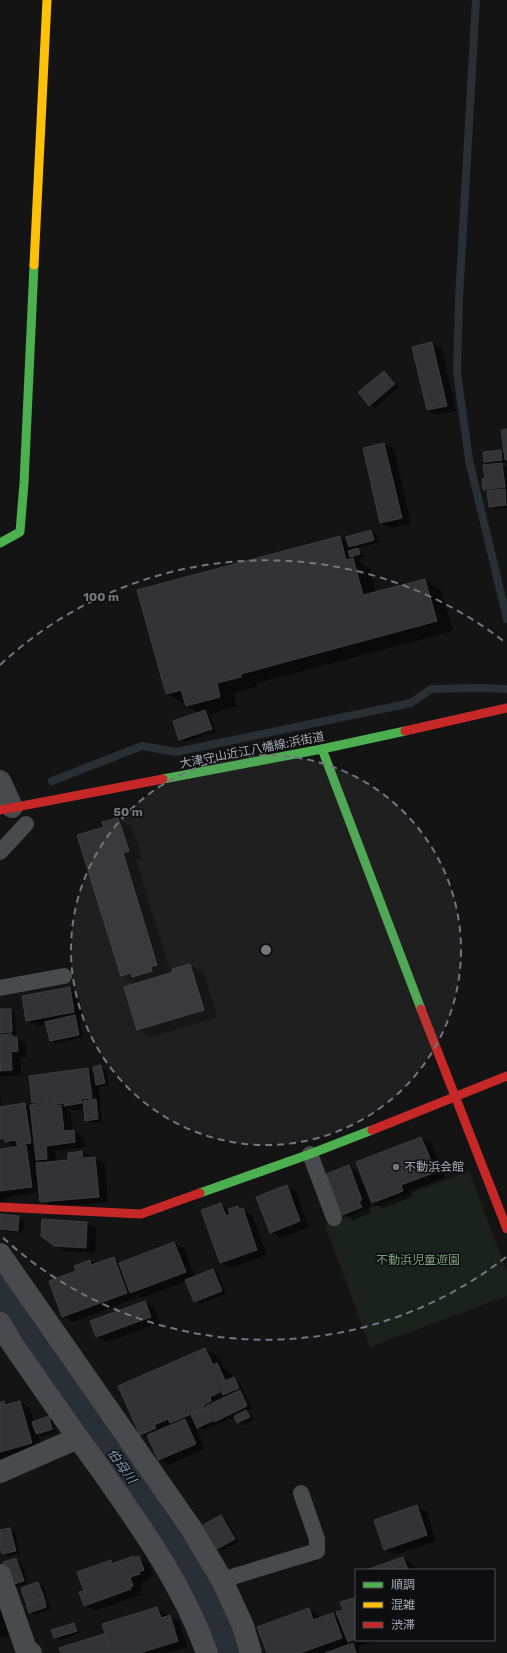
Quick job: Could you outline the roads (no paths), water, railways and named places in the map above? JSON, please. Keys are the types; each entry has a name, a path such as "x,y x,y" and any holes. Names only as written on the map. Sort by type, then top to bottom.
{"street":[{"path":"0,542 20,532 24,483 47,0"},
{"name":"大津守山近江八幡線;浜街道","path":"6,808 322,749 507,708"},
{"path":"322,749 454,1097 507,1229"},
{"path":"0,781 6,808"},
{"path":"0,1207 69,1212 141,1214 310,1154 507,1076"},
{"path":"0,1254 191,1528 222,1580 243,1626 251,1653"},
{"path":"0,1323 11,1342 136,1520 177,1584 198,1627 207,1653"},
{"path":"0,1472 78,1438"},
{"path":"0,1575 26,1649 31,1653"}],"lane":[{"path":"0,852 26,824"},
{"path":"0,988 64,976"},
{"path":"310,1154 334,1218"},
{"path":"222,1580 317,1551 317,1539 301,1493"}],"waterway":[{"path":"476,0 459,299 457,372 469,460 507,619"},
{"path":"52,781 142,746 176,752 411,703 431,689 507,689"},
{"name":"伯母川","path":"0,1286 75,1401 159,1518 194,1572 221,1629 230,1653"}],"place":[{"name":"不動浜会館","path":"396,1167"}],"park label":[{"name":"不動浜児童遊園","path":"418,1260"}]}
